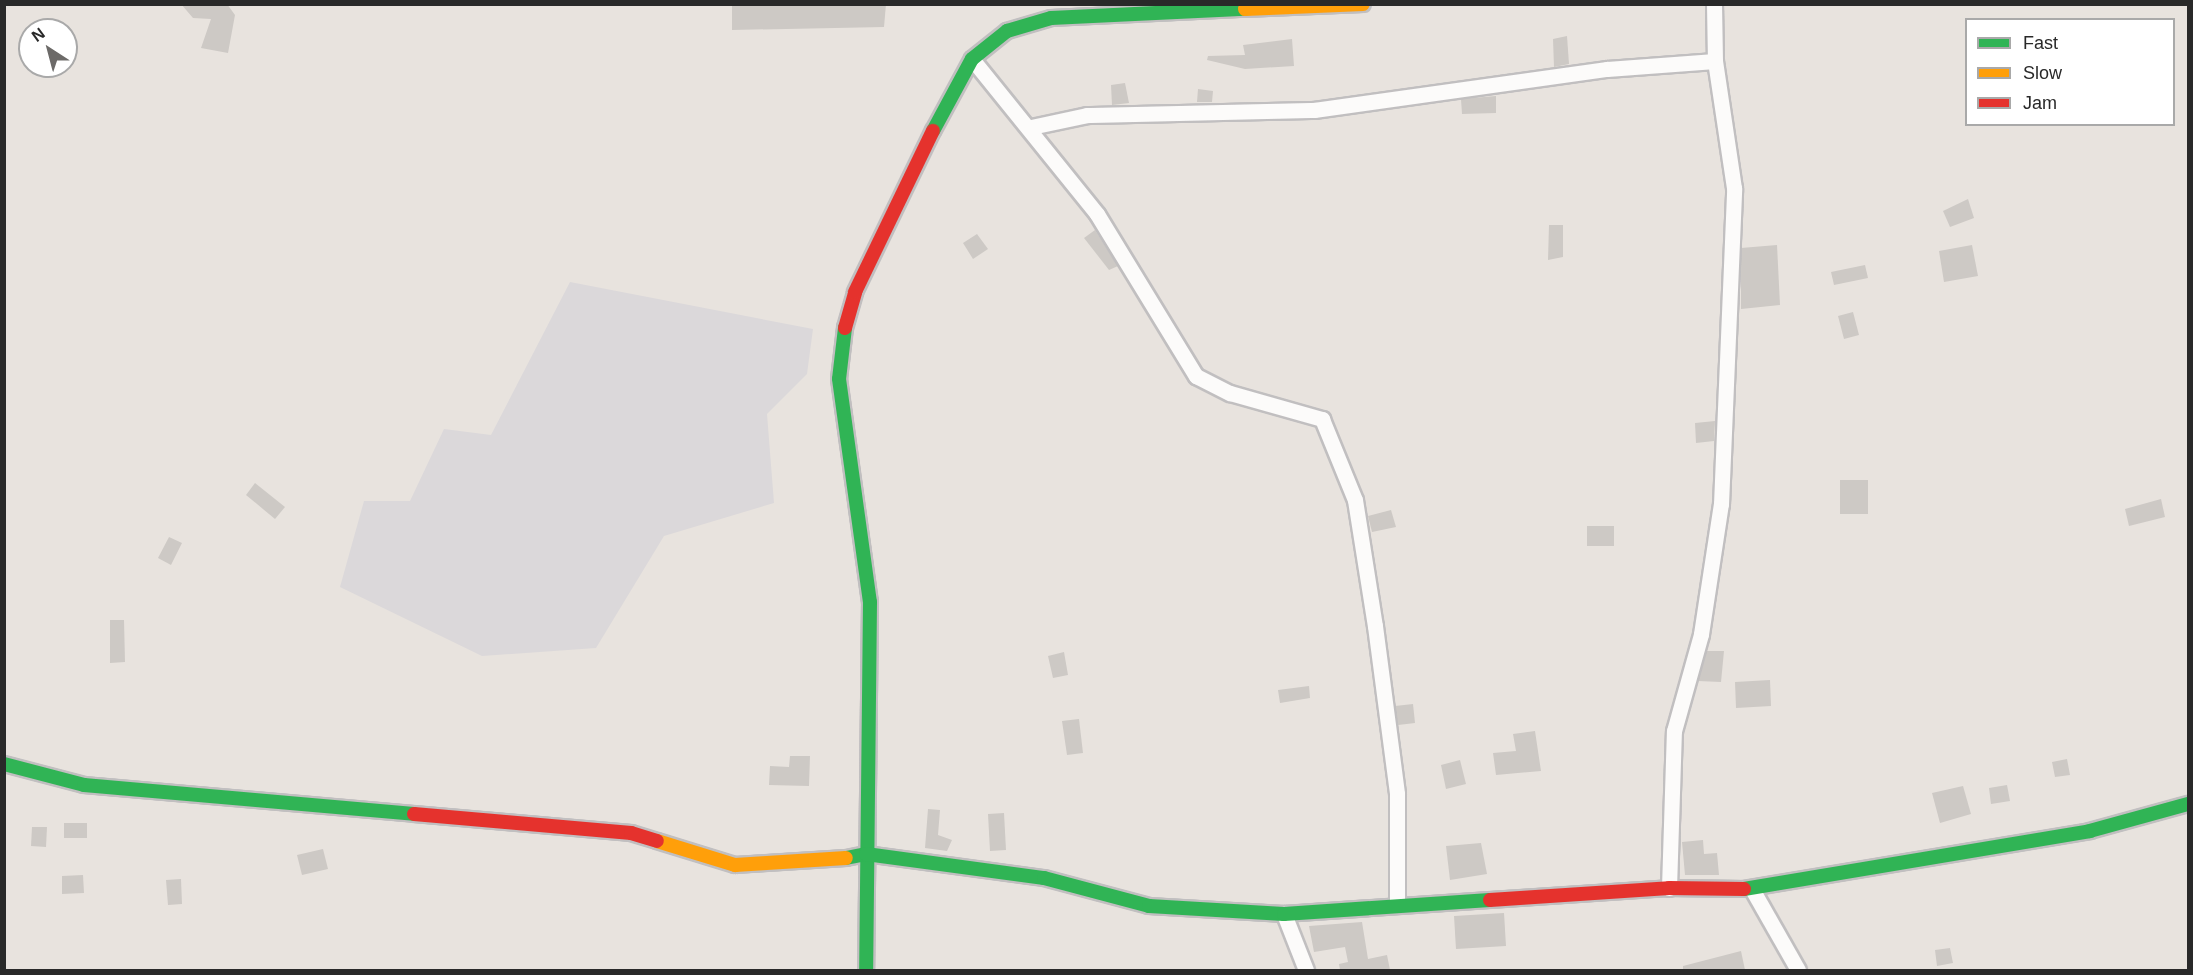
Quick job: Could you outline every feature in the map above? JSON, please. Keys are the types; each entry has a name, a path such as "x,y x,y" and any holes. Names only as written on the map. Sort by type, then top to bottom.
{"street":[{"path":"866,970 870,602 839,379 842,339 855,292 972,59 1007,31 1051,18 1363,4"},
{"path":"1670,888 1674,732 1701,634 1721,504 1734,188 1715,61 1714,4"},
{"path":"972,59 1032,127 1097,214 1196,376 1230,393 1322,419 1355,500 1375,626 1397,794 1397,904"},
{"path":"1032,127 1088,115 1314,110 1607,69 1715,61"},
{"path":"4,764 84,786 631,833 735,865 822,862 866,854 1044,878 1149,906 1284,914 1397,904 1670,888 1752,888 2090,831 2188,804"},
{"path":"1752,888 1798,970"},
{"path":"1284,914 1306,970"}],"shaded area":[{"path":"570,282 813,329 807,374 767,414 774,503 664,536 596,648 482,656 340,587 364,501 410,501 444,429 491,435"}],"building":[{"path":"181,4 227,4 235,15 228,53 201,48 211,19 193,18"},
{"path":"732,4 886,4 884,27 732,30"},
{"path":"1567,36 1569,64 1554,67 1553,39"},
{"path":"1292,39 1294,66 1245,69 1207,60 1208,56 1245,55 1243,45"},
{"path":"1125,83 1129,103 1112,105 1111,85"},
{"path":"1198,89 1213,91 1212,102 1197,102"},
{"path":"1496,96 1496,113 1462,114 1461,99"},
{"path":"1968,199 1974,218 1950,227 1943,211"},
{"path":"1549,225 1563,225 1563,257 1548,260"},
{"path":"1095,230 1118,266 1109,270 1084,238"},
{"path":"977,234 988,249 973,259 963,243"},
{"path":"1777,245 1780,305 1741,309 1741,248"},
{"path":"1972,245 1978,276 1944,282 1939,251"},
{"path":"1865,265 1868,278 1834,285 1831,272"},
{"path":"1853,312 1859,335 1844,339 1838,316"},
{"path":"1715,421 1714,441 1696,443 1695,423"},
{"path":"1840,480 1868,480 1868,514 1840,514"},
{"path":"255,483 285,507 275,519 246,495"},
{"path":"2161,499 2165,517 2129,526 2125,509"},
{"path":"1391,510 1396,527 1372,532 1368,516"},
{"path":"1587,526 1614,526 1614,546 1587,546"},
{"path":"169,537 182,543 171,565 158,558"},
{"path":"110,620 124,620 125,662 110,663"},
{"path":"1706,651 1724,651 1721,682 1698,681"},
{"path":"1064,652 1068,675 1053,678 1048,656"},
{"path":"1770,680 1771,706 1736,708 1735,682"},
{"path":"1309,686 1310,698 1280,703 1278,690"},
{"path":"1413,704 1415,723 1398,725 1395,706"},
{"path":"1079,719 1083,753 1067,755 1062,721"},
{"path":"1535,731 1541,771 1496,775 1493,753 1516,751 1513,734"},
{"path":"790,756 810,756 809,786 769,785 770,766 789,767"},
{"path":"2067,759 2070,775 2055,777 2052,762"},
{"path":"1460,760 1466,784 1446,789 1441,765"},
{"path":"2007,785 2010,801 1991,804 1989,788"},
{"path":"1963,786 1971,814 1940,823 1932,793"},
{"path":"928,809 940,810 938,835 952,840 947,851 925,848"},
{"path":"1004,813 1006,850 990,851 988,814"},
{"path":"64,823 87,823 87,838 64,838"},
{"path":"32,827 47,827 46,847 31,846"},
{"path":"1703,840 1704,854 1717,853 1719,875 1685,875 1682,842"},
{"path":"1481,843 1487,874 1450,880 1446,846"},
{"path":"323,849 328,869 302,875 297,855"},
{"path":"83,875 84,893 62,894 62,876"},
{"path":"181,879 182,904 168,905 166,880"},
{"path":"1504,913 1506,946 1456,949 1454,916"},
{"path":"1362,922 1368,959 1387,955 1390,970 1340,970 1339,964 1348,962 1345,947 1314,952 1309,926"},
{"path":"1950,948 1953,963 1937,966 1935,950"},
{"path":"1741,951 1745,970 1683,970 1683,966"}],"traffic: fast":[{"path":"933,131 972,59 1007,31 1051,18 1245,9"},
{"path":"845,328 839,379 870,602 866,970"},
{"path":"4,764 84,785 414,814"},
{"path":"1744,889 2090,831 2188,804"},
{"path":"846,858 866,854 1044,878 1149,906 1284,914 1490,900"}],"traffic: slow":[{"path":"1245,9 1363,4"},
{"path":"657,841 735,865 846,858"}],"traffic: jam":[{"path":"845,328 855,292 933,131"},
{"path":"414,814 631,833 657,841"},
{"path":"1490,900 1669,888 1744,889"}]}
